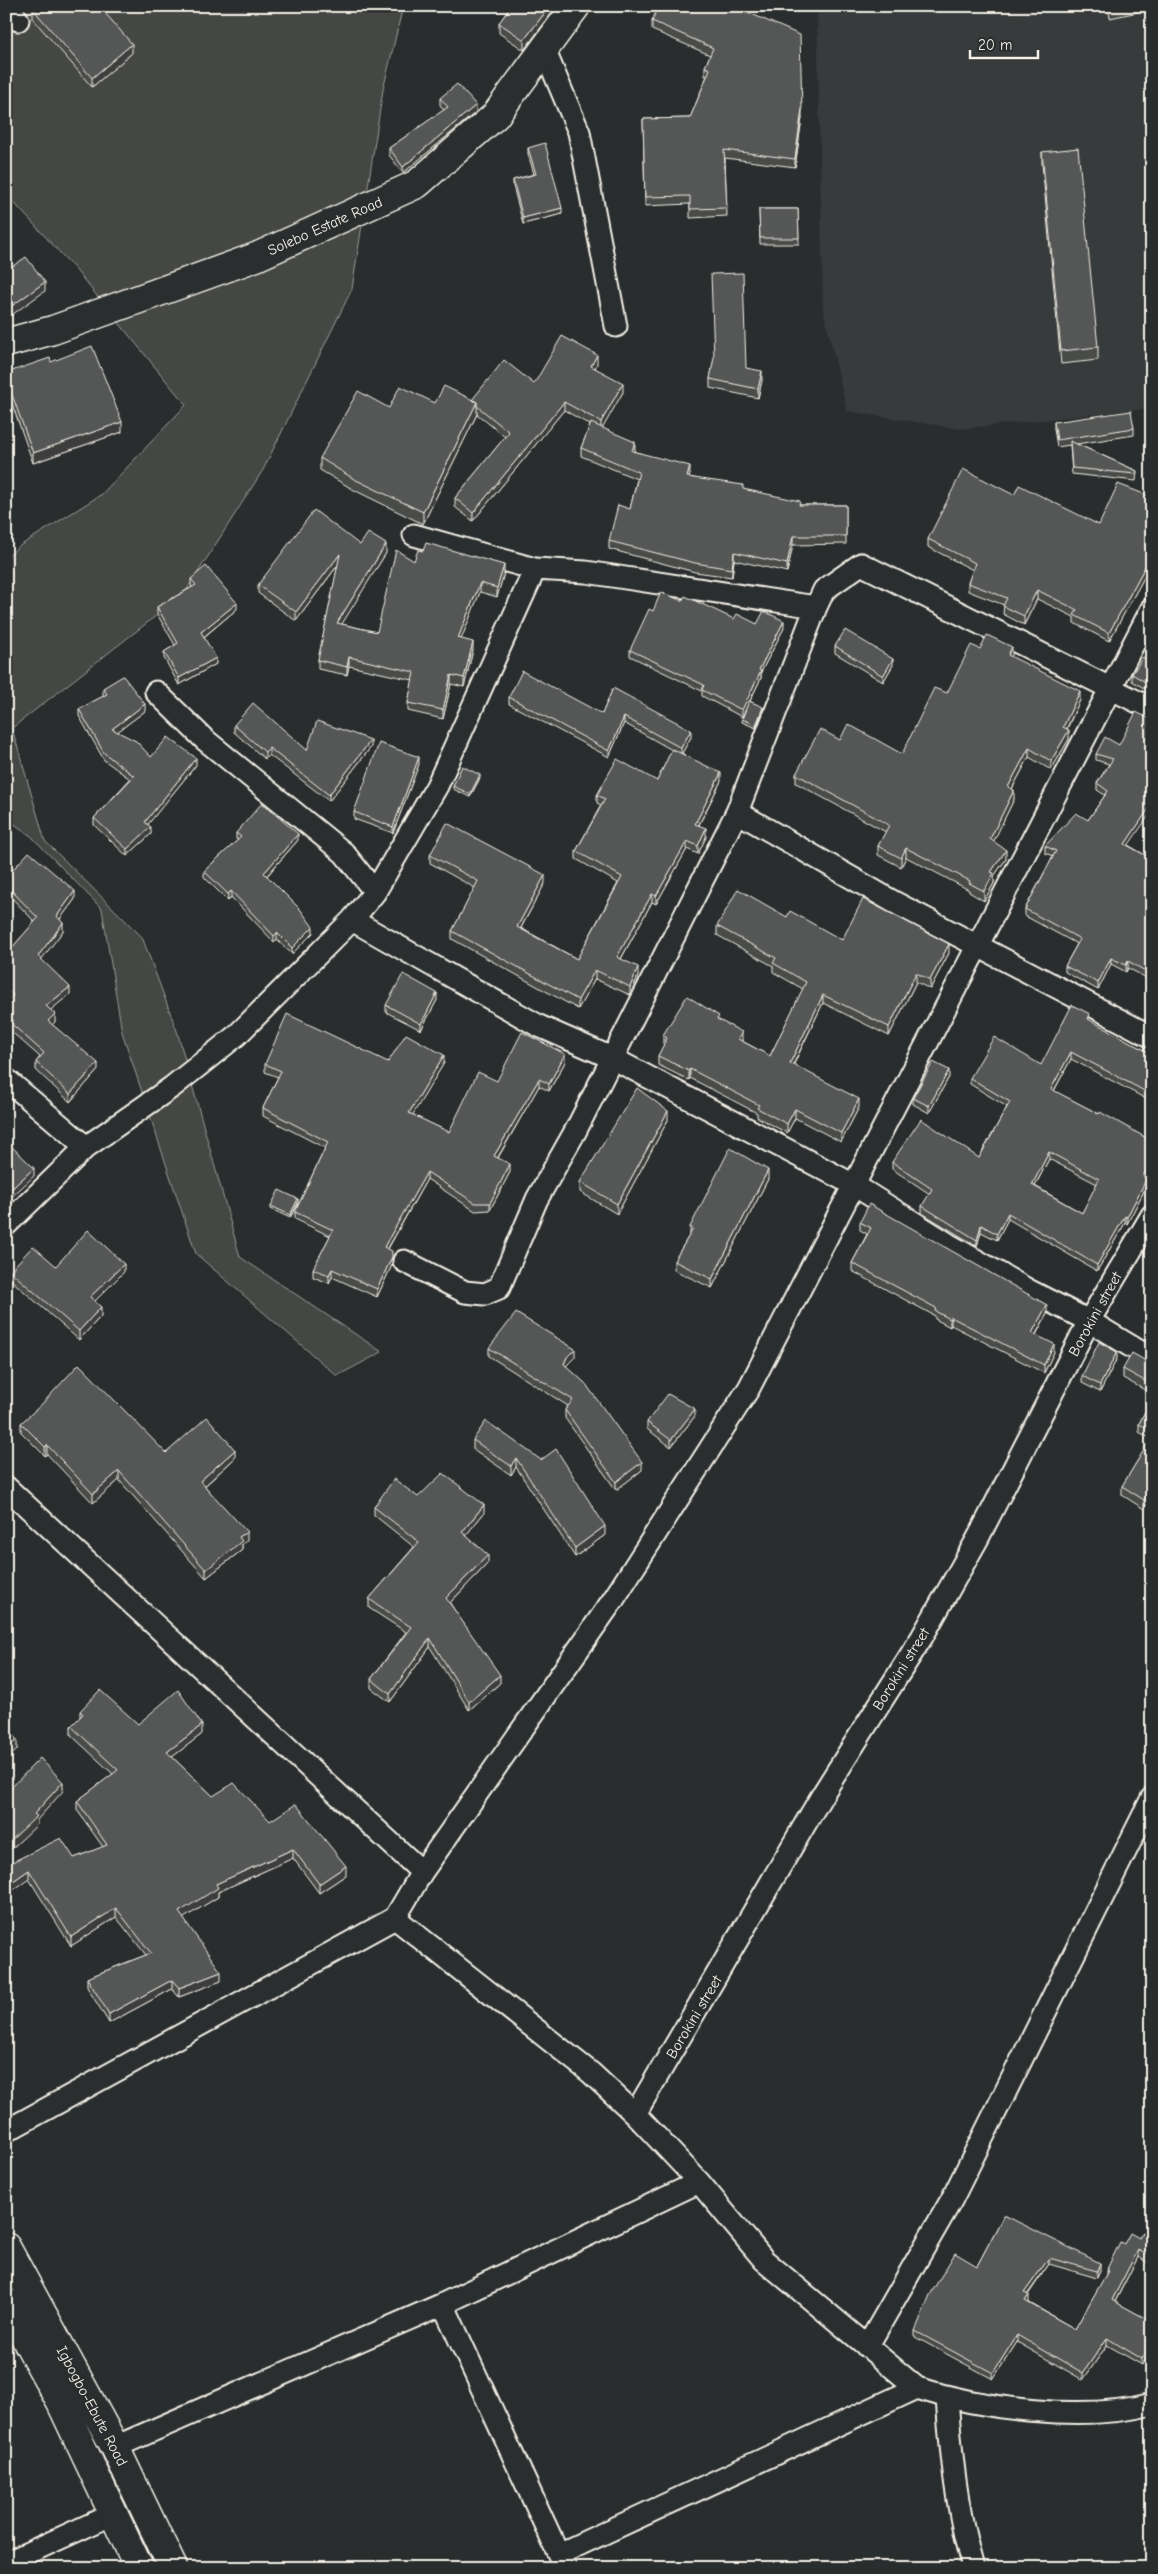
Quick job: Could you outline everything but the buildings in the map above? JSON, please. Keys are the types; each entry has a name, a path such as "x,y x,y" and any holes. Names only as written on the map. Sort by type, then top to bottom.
{"street":[{"name":"Solebo Estate Road","path":"6,343 53,330 256,257 417,184 495,116 576,6"},
{"path":"544,49 579,132 616,326"},
{"path":"414,536 535,569 586,572 816,607"},
{"path":"404,1261 465,1292 485,1294 499,1288 537,1199 612,1058 737,812 824,590 861,564 1152,709"},
{"path":"6,1225 86,1148 172,1087 237,1034 352,920 375,892 437,786 535,569"},
{"path":"6,2131 396,1918 422,1872 618,1592 749,1388 1152,608"},
{"path":"156,692 204,739 344,853 375,892"},
{"path":"737,812 892,901 1152,1036"},
{"path":"352,920 539,1026 612,1058 854,1185 948,1244 1152,1359"},
{"path":"6,1079 86,1148"},
{"name":"Borokini street","path":"635,2114 824,1792 926,1629 978,1538 1089,1322 1152,1216"},
{"path":"6,1487 422,1872"},
{"path":"867,2347 952,2199 1152,1798"},
{"path":"396,1918 591,2073 635,2114 699,2182 764,2260 917,2388 947,2398 1038,2411 1149,2409"},
{"path":"116,2448 443,2304 699,2182"},
{"name":"Igbogbo-Ebute Road","path":"6,2248 116,2448 173,2568"},
{"name":"Igbogbo-Ebute Road","path":"6,2303 61,2404 139,2568"},
{"path":"443,2304 562,2561 917,2388"},
{"path":"947,2398 953,2472 963,2532 974,2568"},
{"path":"6,2563 114,2514"}],"shaded area":[{"path":"20,6 403,6 383,90 352,289 263,470 184,594 12,728 45,841 142,937 177,1031 240,1257 382,1352 337,1376 196,1254 122,1032 102,909 31,836 6,818 6,558 18,547 102,494 186,405 75,269 6,194 6,23"},
{"path":"817,6 1152,6 1152,408 960,429 847,411 823,308"}]}
